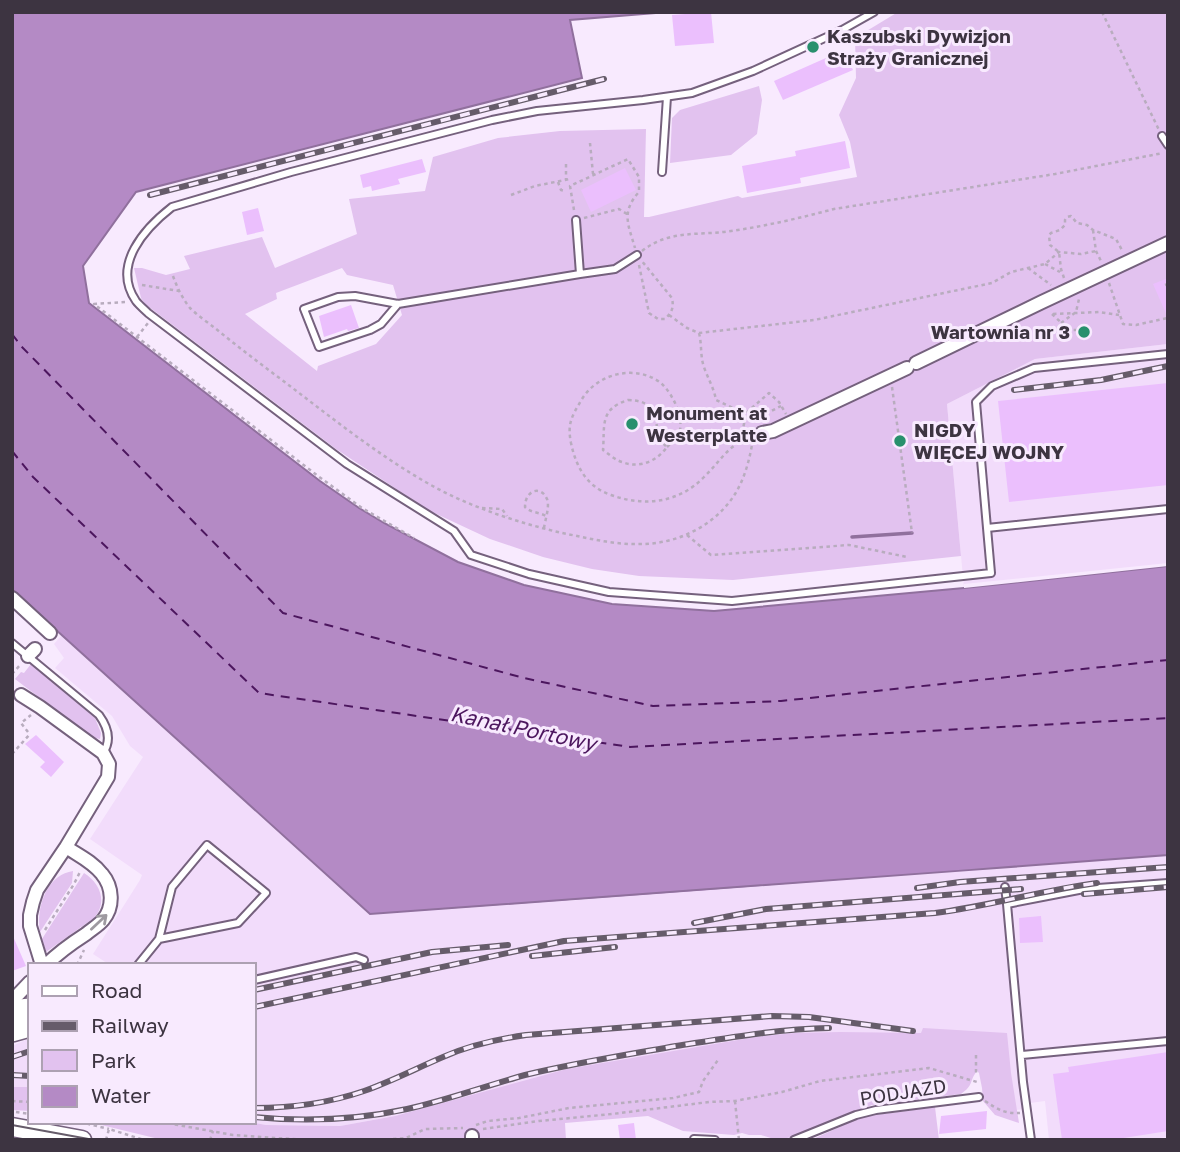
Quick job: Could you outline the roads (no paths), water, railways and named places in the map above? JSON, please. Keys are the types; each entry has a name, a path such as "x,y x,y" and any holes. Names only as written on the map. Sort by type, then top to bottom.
{"street":[{"path":"756,431 773,431 791,423 1168,243"},
{"path":"12,597 50,633"},
{"path":"21,695 103,753 110,771 66,847 37,890 30,915 34,942 43,963"},
{"path":"46,963 102,922 109,912 111,899 107,881 102,873 66,847"},
{"path":"12,1001 28,984"},
{"path":"12,1127 82,1140"}],"lane":[{"path":"874,12 842,30 753,71 692,93 537,111 492,120 172,206 139,240 127,267 128,285 136,301 153,317 347,464 454,531 471,555 529,573 610,592 732,601 992,573 976,402 992,386 1034,368 1168,354"},
{"path":"662,173 667,97"},
{"path":"1162,136 1168,145"},
{"path":"576,220 580,274"},
{"path":"398,304 381,324 370,330 319,347 304,309 338,297 355,296 398,304 615,269 637,255"},
{"path":"987,528 1168,509"},
{"path":"12,643 32,652 99,715 107,729 108,741 103,753"},
{"path":"140,963 159,939 173,887 207,845 266,893 238,923 159,939"},
{"path":"1006,904 1084,889 1168,883"},
{"path":"1005,887 1031,1140"},
{"path":"256,980 356,957 364,960"},
{"path":"1022,1055 1168,1041"},
{"name":"PODJAZD","path":"794,1140 856,1115 876,1110 979,1097"},
{"path":"694,1139 715,1140"}],"water":[{"name":"Kanał Portowy","path":"12,12 668,12 570,20 582,78 136,192 83,266 89,303 359,508 458,562 524,585 612,604 714,611 1168,566 1168,855 370,914 12,590"}],"waterway":[{"path":"852,537 912,533"}],"tram line":[{"path":"12,1125 94,1140"}],"railway":[{"path":"150,195 604,79"},
{"path":"1014,390 1101,380 1168,366"},
{"path":"917,888 960,882 1168,867"},
{"path":"256,1007 564,941 935,913 1097,883"},
{"path":"1084,894 1168,887"},
{"path":"694,923 766,909 1021,889"},
{"path":"256,990 432,952 508,945"},
{"path":"532,956 615,947"},
{"path":"256,1108 337,1099 364,1091 463,1049 526,1035 772,1016 809,1017 913,1031"},
{"path":"256,1117 330,1119 369,1116 407,1109 525,1075 581,1063 733,1037 829,1028"},
{"path":"12,1057 28,1052"},
{"path":"12,1075 28,1076"}],"place":[{"name":"Kaszubski Dywizjon Straży Granicznej","path":"813,47"},
{"name":"Wartownia nr 3","path":"1084,332"},
{"name":"Monument at Westerplatte","path":"632,424"},
{"name":"NIGDY WIĘCEJ WOJNY","path":"900,441"}]}
